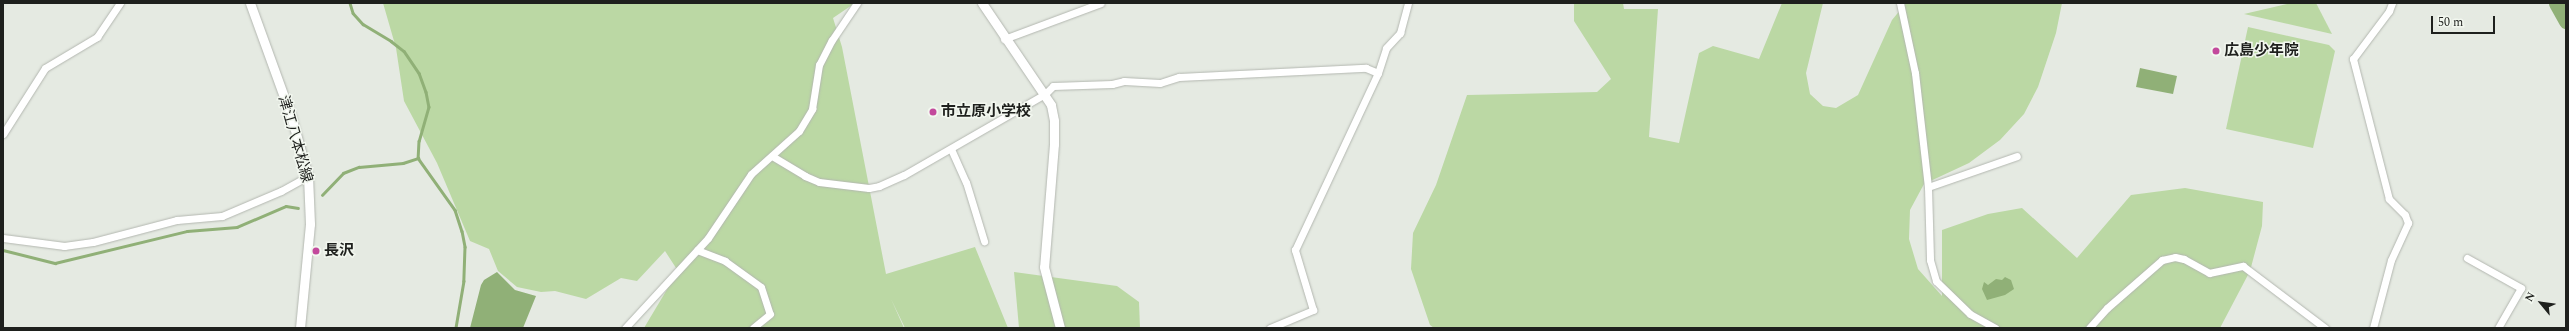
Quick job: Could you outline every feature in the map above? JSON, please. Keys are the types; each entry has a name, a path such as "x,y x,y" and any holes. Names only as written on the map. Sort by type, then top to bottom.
{"street":[{"path":"3,134 45,68 97,37 120,3"},
{"name":"津江八本松線","path":"250,3 291,116 308,176 310,224 300,328"},
{"path":"625,328 708,238 742,185 799,131 812,109 819,64 832,40 857,3"},
{"path":"982,3 1004,39 1045,94 1051,105 1054,136 1044,267 1060,328"},
{"path":"1004,39 1101,3"},
{"path":"1270,328 1313,310 1295,250 1378,73 1386,48 1400,33 1408,3"},
{"path":"1900,3 1915,73 1928,187 1930,260 1936,281 1970,314 1995,328"},
{"path":"2373,328 2391,260 2408,223 2405,216 2389,199 2353,59 2390,11 2392,3"},
{"path":"772,156 818,182 869,188 879,186 904,175 951,149 1045,94 1053,86 1112,84 1124,81 1160,83 1179,77 1366,68 1378,73"},
{"path":"951,149 966,182 984,241"},
{"path":"1928,187 2017,156"},
{"path":"3,238 64,246 92,242 177,220 222,216 281,191 308,176"},
{"path":"697,250 725,262 761,287 770,314 753,328"},
{"path":"2088,328 2107,308 2162,260 2175,257 2184,259 2209,273 2243,266 2325,328"},
{"path":"2467,258 2521,288 2498,328"}],"shaded area":[{"path":"383,3 855,3 833,18 842,47 886,274 975,247 1008,328 905,328 891,299 904,328 644,328 678,271 665,251 637,281 621,278 586,299 555,291 541,292 517,287 498,271 489,249 470,241 437,163 404,101 396,48"},
{"path":"1574,3 1623,3 1624,9 1658,9 1649,137 1679,143 1699,53 1713,46 1759,59 1782,3 1823,3 1806,73 1810,94 1823,106 1836,108 1858,95 1892,20 1906,3 2062,3 2056,33 2038,87 2024,114 2000,140 1969,163 1924,184 1910,210 1909,239 1918,269 1942,296 1942,230 1988,214 2022,208 2077,258 2131,195 2185,188 2263,202 2262,226 2250,271 2220,328 1434,328 1430,325 1411,269 1413,233 1436,185 1467,95 1597,92 1611,79 1574,21"},
{"path":"2291,3 2316,3 2332,34 2244,14"},
{"path":"2248,27 2329,45 2335,51 2313,148 2226,129"},
{"path":"2140,68 2177,76 2173,94 2136,87"},
{"path":"497,272 515,290 536,296 523,328 470,328 481,285 484,280"},
{"path":"1014,272 1117,286 1139,302 1140,328 1019,328"},
{"path":"2005,277 2011,280 2014,289 2005,295 1987,300 1982,289 1984,282 1988,285 1996,279 2002,280"}],"waterway":[{"path":"350,3 353,13 363,24 391,41 404,51 419,73 426,92 429,107 419,141 418,158 455,210 462,231 465,247 464,281 456,328"},
{"path":"2556,3 2566,21"},
{"path":"322,195 343,173 359,167 403,163 418,158"},
{"path":"3,250 55,263 187,231 237,227 286,206 298,208"}],"place":[{"name":"広島少年院","path":"2216,51"},
{"name":"市立原小学校","path":"933,112"},
{"name":"長沢","path":"316,251"}]}
